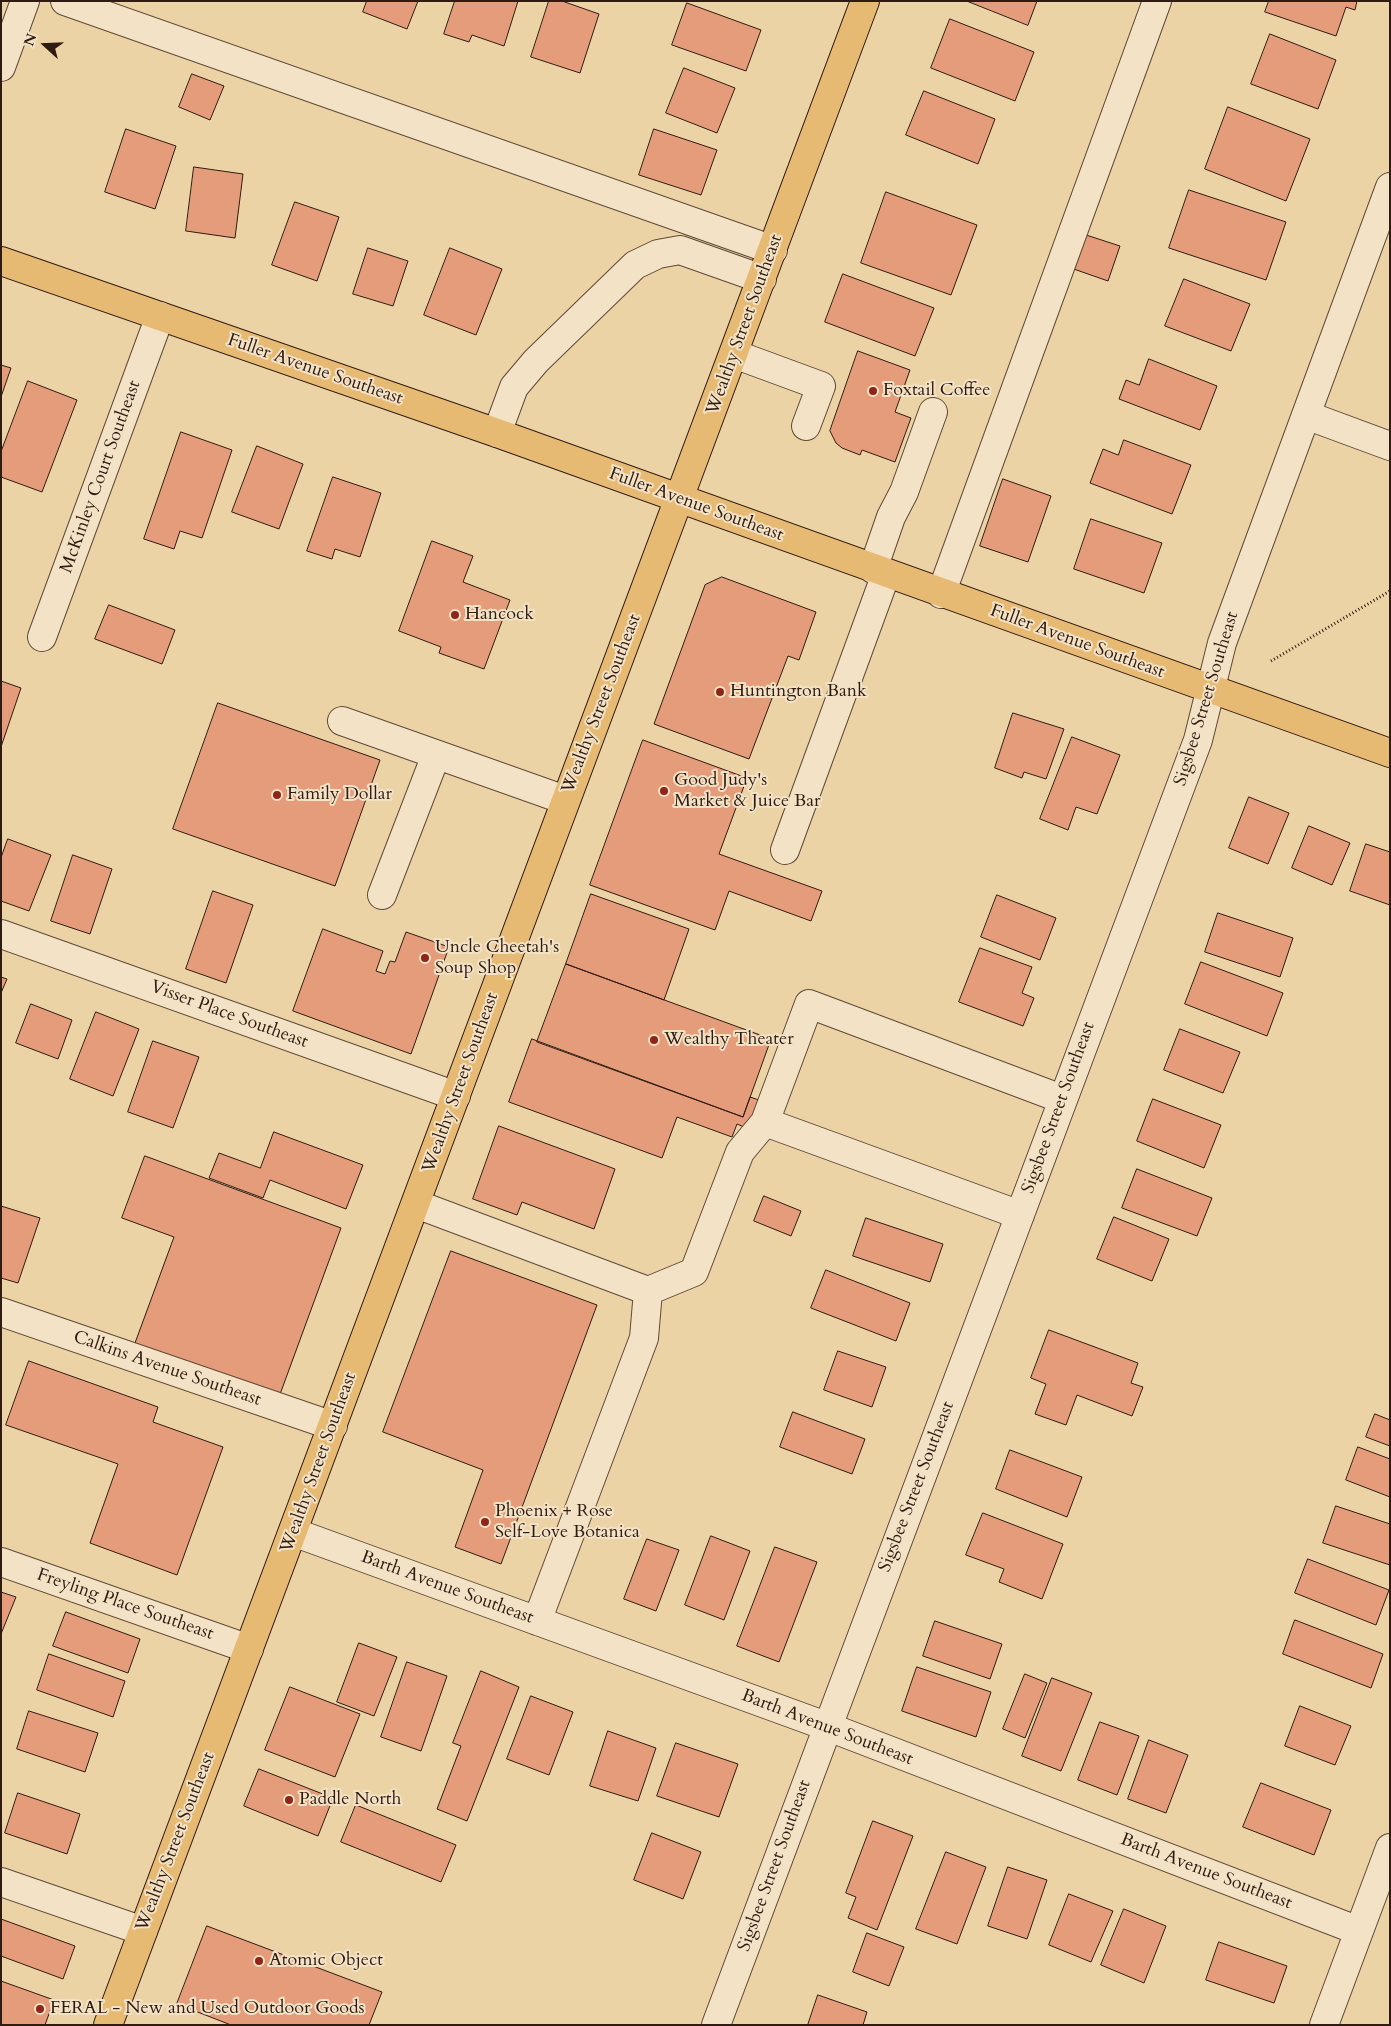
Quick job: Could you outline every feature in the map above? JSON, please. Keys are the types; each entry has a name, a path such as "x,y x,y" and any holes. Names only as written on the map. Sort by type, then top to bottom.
{"main road":[{"name":"Wealthy Street Southeast","path":"108,2025 416,1204 565,800 773,250 858,3"},
{"name":"Fuller Avenue Southeast","path":"1,261 497,433 941,594 1390,753"}],"street":[{"path":"1,67 25,1"},
{"path":"65,1 773,250"},
{"path":"941,594 1157,1"},
{"name":"Sigsbee Street Southeast","path":"716,2025 826,1726 1198,740 1222,643 1390,187"},
{"path":"497,433 514,388 536,361 635,265 658,254 680,250 762,279"},
{"name":"McKinley Court Southeast","path":"42,638 160,316"},
{"path":"734,354 821,386 806,426"},
{"path":"785,850 879,571 891,517 904,492 933,412"},
{"path":"1306,415 1390,446"},
{"path":"342,721 565,800"},
{"path":"382,895 436,755"},
{"name":"Visser Place Southeast","path":"1,934 456,1096"},
{"path":"416,1204 648,1291 694,1272 740,1152 765,1122 809,1004 1062,1099"},
{"path":"765,1122 1020,1215"},
{"path":"537,1621 644,1338 648,1291"},
{"name":"Calkins Avenue Southeast","path":"4,1320 333,1426"},
{"name":"Barth Avenue Southeast","path":"293,1532 826,1726 1359,1931"},
{"name":"Freyling Place Southeast","path":"1,1562 249,1649"},
{"path":"1324,2025 1390,1848"},
{"path":"1,1882 143,1931"}],"path":[{"path":"1271,661 1390,592"}],"building":[{"path":"367,1 418,1 407,29 363,12"},
{"path":"455,1 518,1 504,46 472,35 469,42 444,34"},
{"path":"549,1 562,1 599,14 580,73 531,57"},
{"path":"967,1 1037,1 1028,25"},
{"path":"1269,1 1357,1 1355,10 1346,7 1336,36 1265,12"},
{"path":"687,3 761,30 746,71 672,45"},
{"path":"950,19 1034,52 1015,101 931,68"},
{"path":"1270,34 1336,60 1318,109 1251,84"},
{"path":"684,68 735,88 717,133 666,113"},
{"path":"192,74 224,86 210,120 179,107"},
{"path":"924,91 995,119 978,164 906,135"},
{"path":"1228,107 1310,139 1286,201 1205,169"},
{"path":"126,129 176,146 155,209 105,192"},
{"path":"654,129 717,150 701,195 639,175"},
{"path":"194,167 243,174 235,238 186,231"},
{"path":"1189,190 1286,222 1266,280 1169,248"},
{"path":"886,192 977,225 951,295 861,263"},
{"path":"295,202 339,217 317,281 272,265"},
{"path":"1080,233 1120,246 1108,281 1068,267"},
{"path":"368,248 408,261 393,306 353,294"},
{"path":"450,248 502,269 476,335 424,315"},
{"path":"843,274 934,308 915,356 825,322"},
{"path":"1184,279 1250,304 1231,351 1165,326"},
{"name":"Foxtail Coffee","path":"858,351 910,370 895,412 911,418 895,462 862,450 860,455 842,448 836,443 830,431"},
{"path":"1149,359 1217,386 1200,430 1119,399 1126,380 1139,385"},
{"path":"1,365 11,368 1,397"},
{"path":"28,381 77,400 42,492 1,477 1,452"},
{"path":"181,432 232,450 202,538 180,531 174,549 144,539"},
{"path":"1124,440 1191,465 1172,514 1090,483 1103,449 1118,455"},
{"path":"257,446 303,464 279,529 232,512"},
{"path":"333,477 381,493 360,557 335,549 332,559 307,551"},
{"path":"1003,479 1051,496 1028,562 980,546"},
{"path":"1091,519 1162,543 1144,593 1074,569"},
{"name":"Hancock","path":"432,541 473,556 463,582 510,600 484,669 439,653 441,647 399,631"},
{"name":"Huntington Bank","path":"722,577 816,612 799,660 788,656 749,759 654,724 705,585"},
{"path":"109,605 175,630 162,664 95,639"},
{"path":"1,681 21,688 1,747"},
{"name":"Family Dollar","path":"218,703 380,760 335,886 173,829"},
{"path":"1013,713 1064,729 1046,779 1024,772 1022,778 995,768"},
{"path":"1072,737 1120,755 1097,814 1076,807 1068,830 1040,819"},
{"path":"643,740 747,778 719,854 822,891 811,921 729,891 715,930 590,885"},
{"path":"1249,797 1289,813 1268,864 1229,848"},
{"path":"1309,826 1350,843 1332,885 1292,868"},
{"path":"8,839 51,855 29,911 1,901 1,858"},
{"path":"1366,844 1390,852 1390,905 1350,891"},
{"path":"73,855 112,869 90,934 51,921"},
{"path":"213,891 253,905 226,983 186,969"},
{"path":"591,894 689,929 664,1000 566,964"},
{"path":"997,895 1056,918 1040,960 981,937"},
{"path":"1218,913 1293,938 1280,977 1205,952"},
{"path":"323,929 383,951 376,971 385,974 390,961 395,962 406,932 449,947 411,1054 293,1011"},
{"path":"980,948 1032,967 1022,993 1034,998 1023,1026 959,1002"},
{"path":"1201,962 1283,993 1267,1036 1185,1004"},
{"name":"Wealthy Theater","path":"566,964 771,1039 743,1117 537,1042"},
{"path":"1,977 7,979 1,993"},
{"path":"31,1004 72,1020 58,1059 16,1043"},
{"path":"96,1012 139,1029 113,1096 70,1079"},
{"path":"1180,1029 1240,1052 1223,1093 1164,1070"},
{"path":"532,1039 743,1117 750,1097 762,1101 751,1130 737,1124 732,1137 677,1117 662,1158 509,1102"},
{"path":"153,1041 199,1057 173,1128 128,1112"},
{"path":"1153,1099 1221,1125 1204,1168 1137,1141"},
{"path":"499,1126 615,1169 594,1229 522,1202 517,1215 473,1199"},
{"path":"274,1132 363,1165 346,1209 270,1180 263,1198 209,1178 219,1153 260,1168"},
{"path":"145,1156 341,1228 279,1397 135,1343 174,1237 122,1218"},
{"path":"1137,1169 1212,1198 1197,1236 1122,1208"},
{"path":"764,1196 801,1211 791,1236 754,1221"},
{"path":"1,1206 40,1218 18,1283 1,1278"},
{"path":"1114,1217 1169,1239 1152,1281 1097,1259"},
{"path":"866,1218 943,1244 930,1282 853,1256"},
{"path":"451,1251 597,1305 501,1564 455,1547 483,1470 383,1432"},
{"path":"826,1270 910,1303 896,1341 811,1308"},
{"path":"1049,1330 1138,1363 1131,1383 1143,1387 1132,1416 1077,1395 1066,1425 1035,1414 1046,1384 1031,1378"},
{"path":"838,1351 886,1367 872,1407 824,1390"},
{"path":"29,1361 158,1407 153,1422 223,1447 177,1575 90,1543 118,1464 6,1425"},
{"path":"793,1412 865,1439 852,1474 780,1447"},
{"path":"1375,1414 1390,1420 1390,1446 1366,1437"},
{"path":"1358,1447 1390,1459 1390,1497 1346,1480"},
{"path":"1010,1450 1082,1477 1067,1517 996,1489"},
{"path":"1336,1506 1390,1524 1390,1565 1323,1543"},
{"path":"983,1513 1063,1544 1042,1599 999,1582 1004,1569 966,1555"},
{"path":"711,1536 750,1551 724,1620 685,1605"},
{"path":"647,1539 679,1550 656,1611 624,1599"},
{"path":"775,1547 817,1562 779,1662 737,1646"},
{"path":"1308,1559 1389,1590 1376,1625 1295,1593"},
{"path":"1,1592 16,1597 1,1634"},
{"path":"66,1612 140,1639 128,1673 53,1646"},
{"path":"1295,1620 1383,1654 1371,1688 1283,1654"},
{"path":"935,1621 1002,1644 990,1679 923,1656"},
{"path":"359,1643 397,1657 374,1716 337,1702"},
{"path":"49,1654 125,1681 113,1717 37,1690"},
{"path":"407,1662 447,1676 421,1751 381,1737"},
{"path":"917,1667 991,1692 976,1737 902,1711"},
{"path":"481,1671 519,1687 467,1821 437,1809 461,1746 453,1743"},
{"path":"1025,1674 1047,1683 1025,1738 1003,1729"},
{"path":"1052,1678 1092,1693 1061,1771 1022,1756"},
{"path":"290,1687 360,1714 335,1777 265,1750"},
{"path":"531,1696 573,1712 549,1775 507,1759"},
{"path":"1300,1706 1351,1726 1335,1765 1285,1746"},
{"path":"29,1711 98,1733 85,1772 17,1749"},
{"path":"1100,1722 1139,1736 1117,1795 1078,1780"},
{"path":"608,1731 656,1748 638,1801 590,1786"},
{"path":"1149,1740 1188,1755 1166,1813 1128,1799"},
{"path":"676,1743 738,1764 719,1817 657,1796"},
{"path":"259,1769 333,1798 318,1836 244,1806"},
{"path":"1261,1783 1331,1810 1314,1855 1243,1827"},
{"path":"18,1793 80,1814 67,1854 5,1833"},
{"path":"356,1805 456,1845 441,1882 341,1842"},
{"path":"873,1821 913,1836 877,1930 848,1918 856,1897 846,1893"},
{"path":"652,1833 701,1852 683,1899 634,1880"},
{"path":"946,1852 986,1867 957,1944 916,1929"},
{"path":"1008,1867 1047,1880 1027,1939 988,1926"},
{"path":"1069,1894 1113,1911 1091,1962 1049,1945"},
{"path":"1124,1909 1166,1926 1144,1983 1101,1965"},
{"path":"1,1919 75,1946 63,1979 1,1956"},
{"path":"207,1926 382,1992 369,2025 231,2025 177,2004"},
{"path":"867,1933 904,1947 889,1986 853,1972"},
{"path":"1219,1942 1287,1966 1274,2003 1206,1980"},
{"path":"1,1981 54,2000 45,2025 1,2025"},
{"path":"818,1995 867,2012 863,2025 808,2025"}],"place":[{"name":"Foxtail Coffee","path":"873,391"},
{"name":"Hancock","path":"455,615"},
{"name":"Huntington Bank","path":"720,692"},
{"name":"Good Judy's Market & Juice Bar","path":"664,791"},
{"name":"Family Dollar","path":"277,795"},
{"name":"Uncle Cheetah's Soup Shop","path":"425,958"},
{"name":"Wealthy Theater","path":"654,1040"},
{"name":"Phoenix + Rose Self-Love Botanica","path":"485,1522"},
{"name":"Paddle North","path":"289,1800"},
{"name":"Atomic Object","path":"259,1961"},
{"name":"FERAL - New and Used Outdoor Goods","path":"40,2009"}]}
